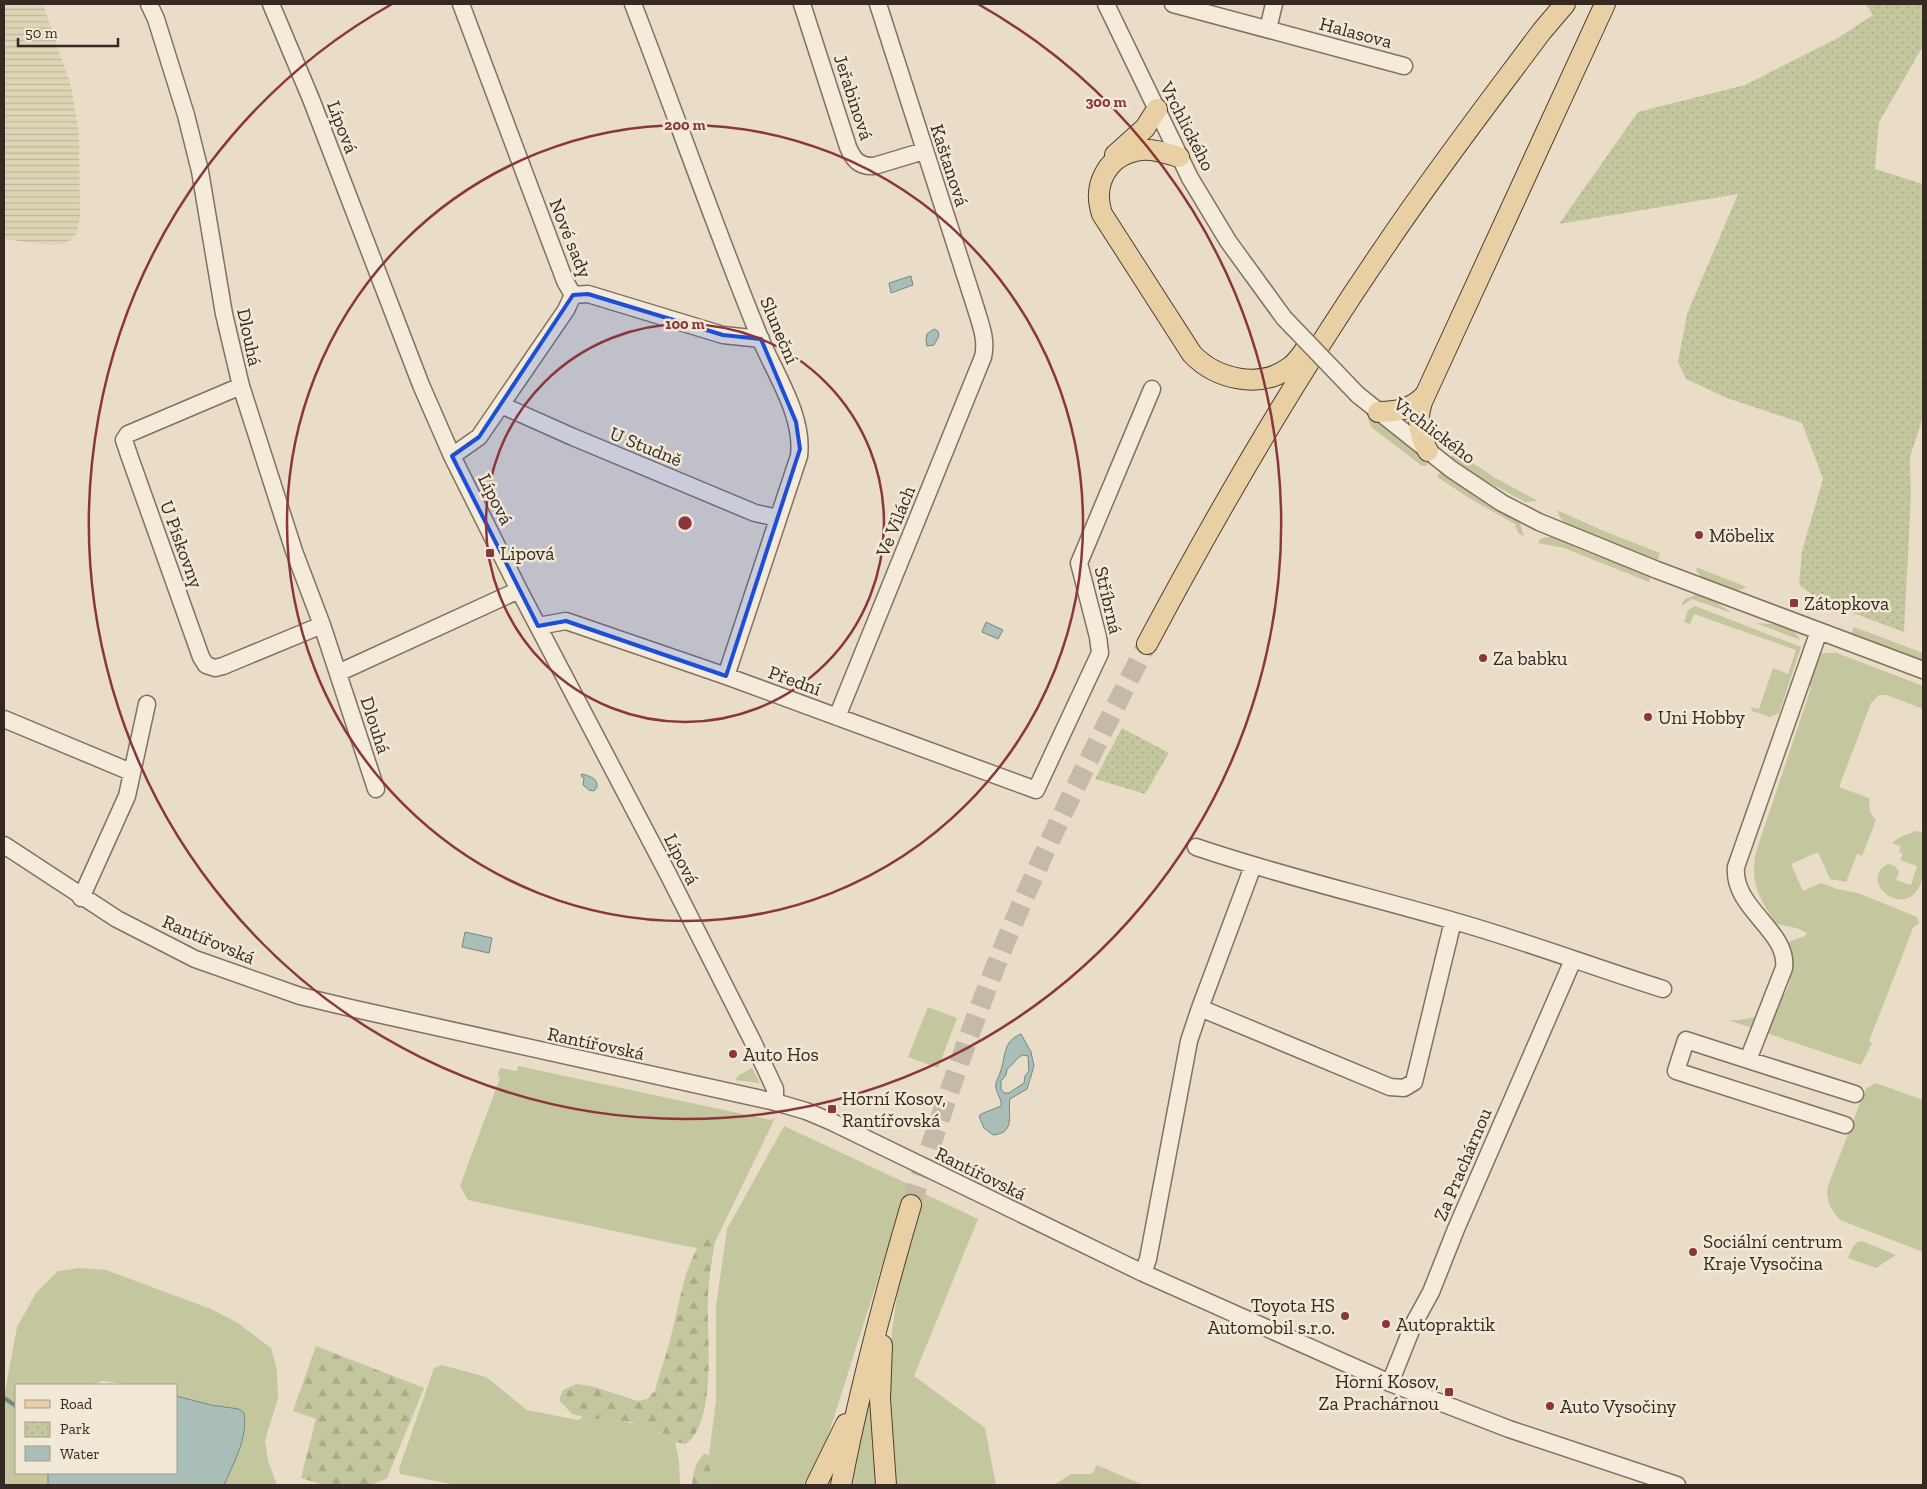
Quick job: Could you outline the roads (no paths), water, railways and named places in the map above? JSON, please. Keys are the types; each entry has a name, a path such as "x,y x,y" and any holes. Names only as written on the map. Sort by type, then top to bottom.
{"main road":[{"path":"1147,644 1263,437 1386,244 1501,86 1565,4"},
{"path":"1428,451 1423,442 1419,424 1420,409 1425,395 1605,4"},
{"path":"1156,109 1145,128 1117,152 1100,182 1098,196 1102,214 1192,354 1201,364 1226,376 1246,380 1268,377 1284,372 1294,364 1349,286 1386,244"},
{"path":"1108,167 1127,154 1139,151 1156,150 1179,156"},
{"path":"1378,412 1395,411 1411,407 1425,395"},
{"path":"841,1485 891,1271 911,1205"},
{"path":"886,1485 880,1379 883,1333 891,1271"},
{"path":"816,1485 862,1390"}],"street":[{"name":"Dlouhá","path":"149,4 156,19 186,115 200,171 224,314 240,386 294,551 322,625 376,789"},
{"name":"Lípová","path":"271,4 318,116 420,385 452,456 519,590 668,874 752,1040 775,1089 775,1102"},
{"name":"Nové sady","path":"452,456 479,437 566,310 573,295 565,281 461,4"},
{"name":"Sluneční","path":"633,4 760,339 796,422 800,439 799,456 726,676"},
{"name":"Jeřabinová","path":"802,4 848,147 856,161 866,167 874,166 924,151"},
{"name":"Kaštanová","path":"878,4 985,339"},
{"name":"Vrchlického","path":"1106,4 1179,156 1228,241 1284,318 1358,395 1378,412 1451,469 1502,503 1539,522 1658,570 1923,670"},
{"name":"Halasova","path":"1173,4 1404,66"},
{"path":"1268,29 1274,4"},
{"path":"573,295 588,294 723,335 760,339"},
{"name":"Ve Vilách","path":"838,717 983,357 985,339"},
{"name":"U Pískovny","path":"240,386 128,434 124,440 129,455 201,656 206,665 215,668 223,666 322,625"},
{"name":"Stříbrná","path":"1036,790 1100,653 1098,637 1080,563 1152,389"},
{"name":"U Studně","path":"501,405 748,510 778,518"},
{"path":"338,673 519,590"},
{"name":"Přední","path":"538,626 566,621 726,676 1036,790"},
{"path":"1748,1060 1758,1030 1784,968 1785,958 1779,945 1740,891 1735,876 1736,868 1819,631"},
{"path":"82,898 127,796 147,704"},
{"path":"4,720 131,772"},
{"name":"Rantířovská","path":"4,845 117,920 195,959 300,996 503,1043 775,1102 806,1111 1143,1273 1390,1383 1509,1429 1677,1485"},
{"path":"1196,847 1253,866 1453,920 1526,942 1573,960 1663,989"},
{"path":"1143,1273 1150,1250 1189,1041 1253,866"},
{"path":"1200,1008 1390,1087 1404,1088 1414,1082 1453,920"},
{"name":"Za Prachárnou","path":"1390,1383 1414,1323 1432,1292 1460,1220 1573,960"},
{"path":"1844,1125 1676,1071 1686,1040 1855,1094"}],"water":[{"path":"911,276 913,285 891,293 889,283"},
{"path":"934,329 938,331 939,336 934,345 927,346 927,334"},
{"path":"986,622 1003,630 998,639 982,632"},
{"path":"582,774 596,781 597,787 594,791 589,790 583,785 584,778 581,776"},
{"path":"465,932 492,938 489,953 462,947"},
{"path":"1021,1034 1031,1052 1034,1066 1027,1089 1010,1099 1008,1126 1000,1133 993,1135 984,1128 979,1116 1001,1106 996,1084 1008,1045 1015,1037","holes":["1020,1056 1028,1056 1029,1071 1025,1076 1024,1083 1009,1093 1004,1093 1001,1089 1001,1081 1006,1075 1007,1069"]},
{"path":"178,1397 211,1405 239,1409 244,1413 245,1422 242,1441 224,1485 48,1485 48,1474 178,1474"}],"waterway":[{"path":"4,1398 15,1405"}],"tunnel":[{"path":"911,1205 969,1037 1007,938 1057,826 1147,644"}],"place":[{"name":"Möbelix","path":"1699,535"},
{"name":"Lipová","path":"490,553"},
{"name":"Zátopkova","path":"1794,603"},
{"name":"Za babku","path":"1483,658"},
{"name":"Uni Hobby","path":"1648,717"},
{"name":"Auto Hos","path":"733,1054"},
{"name":"Horní Kosov, Rantířovská","path":"832,1109"},
{"name":"Sociální centrum Kraje Vysočina","path":"1693,1252"},
{"name":"Toyota HS Automobil s.r.o.","path":"1345,1316"},
{"name":"Autopraktik","path":"1386,1324"},
{"name":"Horní Kosov, Za Prachárnou","path":"1449,1392"},
{"name":"Auto Vysočiny","path":"1550,1406"}]}
